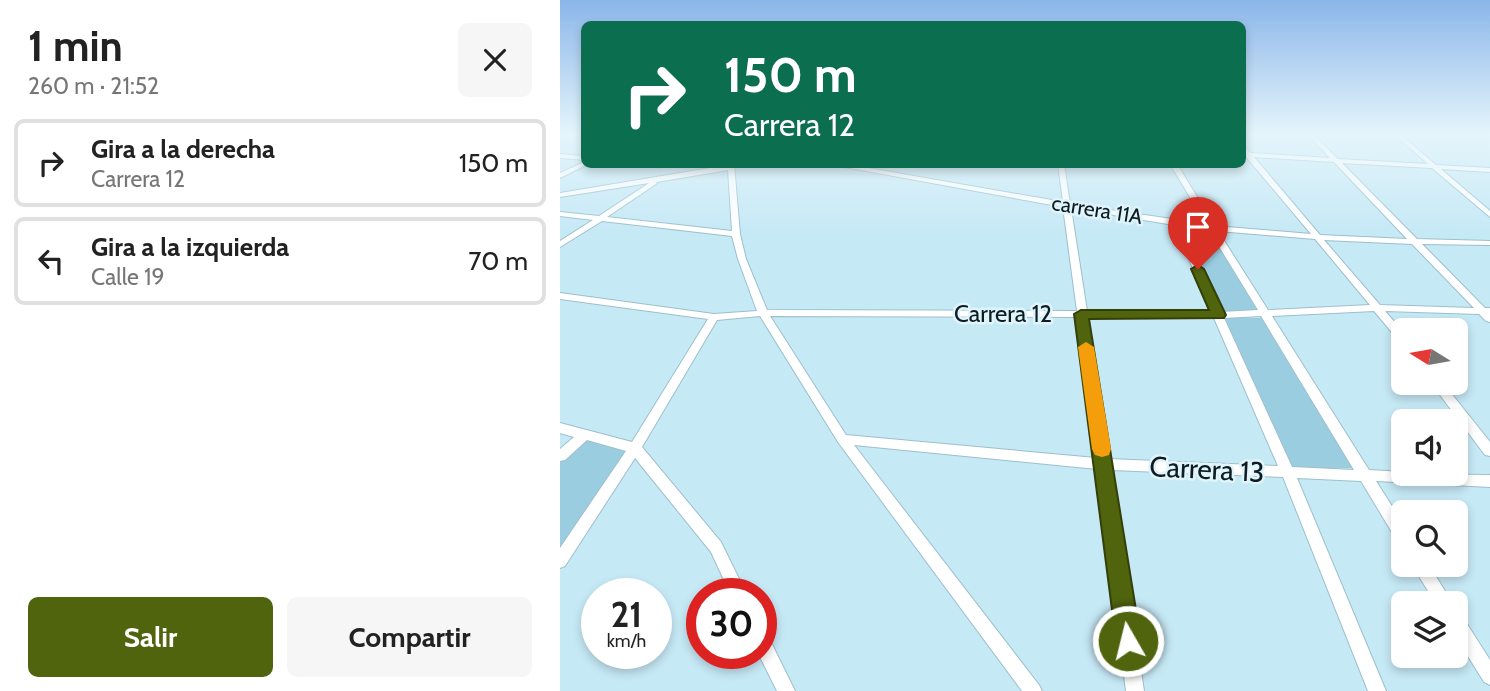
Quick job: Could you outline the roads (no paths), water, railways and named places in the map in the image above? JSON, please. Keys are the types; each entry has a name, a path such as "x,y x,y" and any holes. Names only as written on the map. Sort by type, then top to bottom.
{"street":[{"path":"560,176 578,167"},
{"path":"1256,167 1391,324"},
{"path":"1341,167 1487,314"},
{"path":"1433,167 1490,215"},
{"path":"1449,167 1490,170"},
{"path":"560,195 721,168"},
{"path":"731,168 736,234 752,288 764,313 842,439 1033,691"},
{"name":"carrera 11A","path":"858,168 944,181 1066,206 1213,228 1316,237 1490,243"},
{"path":"1061,168 1135,691"},
{"path":"1176,168 1391,518"},
{"path":"560,245 658,180"},
{"path":"560,214 736,234"},
{"path":"1177,223 1288,473 1377,691"},
{"name":"Carrera 12","path":"560,296 714,317 764,313 1219,315 1378,308 1487,314"},
{"path":"560,561 635,448 714,317"},
{"path":"1447,396 1490,451"},
{"path":"560,428 635,448 716,547 731,578"},
{"path":"560,456 586,434"},
{"name":"Carrera 13","path":"842,439 1104,464 1490,481"},
{"path":"1468,641 1490,676"},
{"path":"775,669 786,691"}]}
